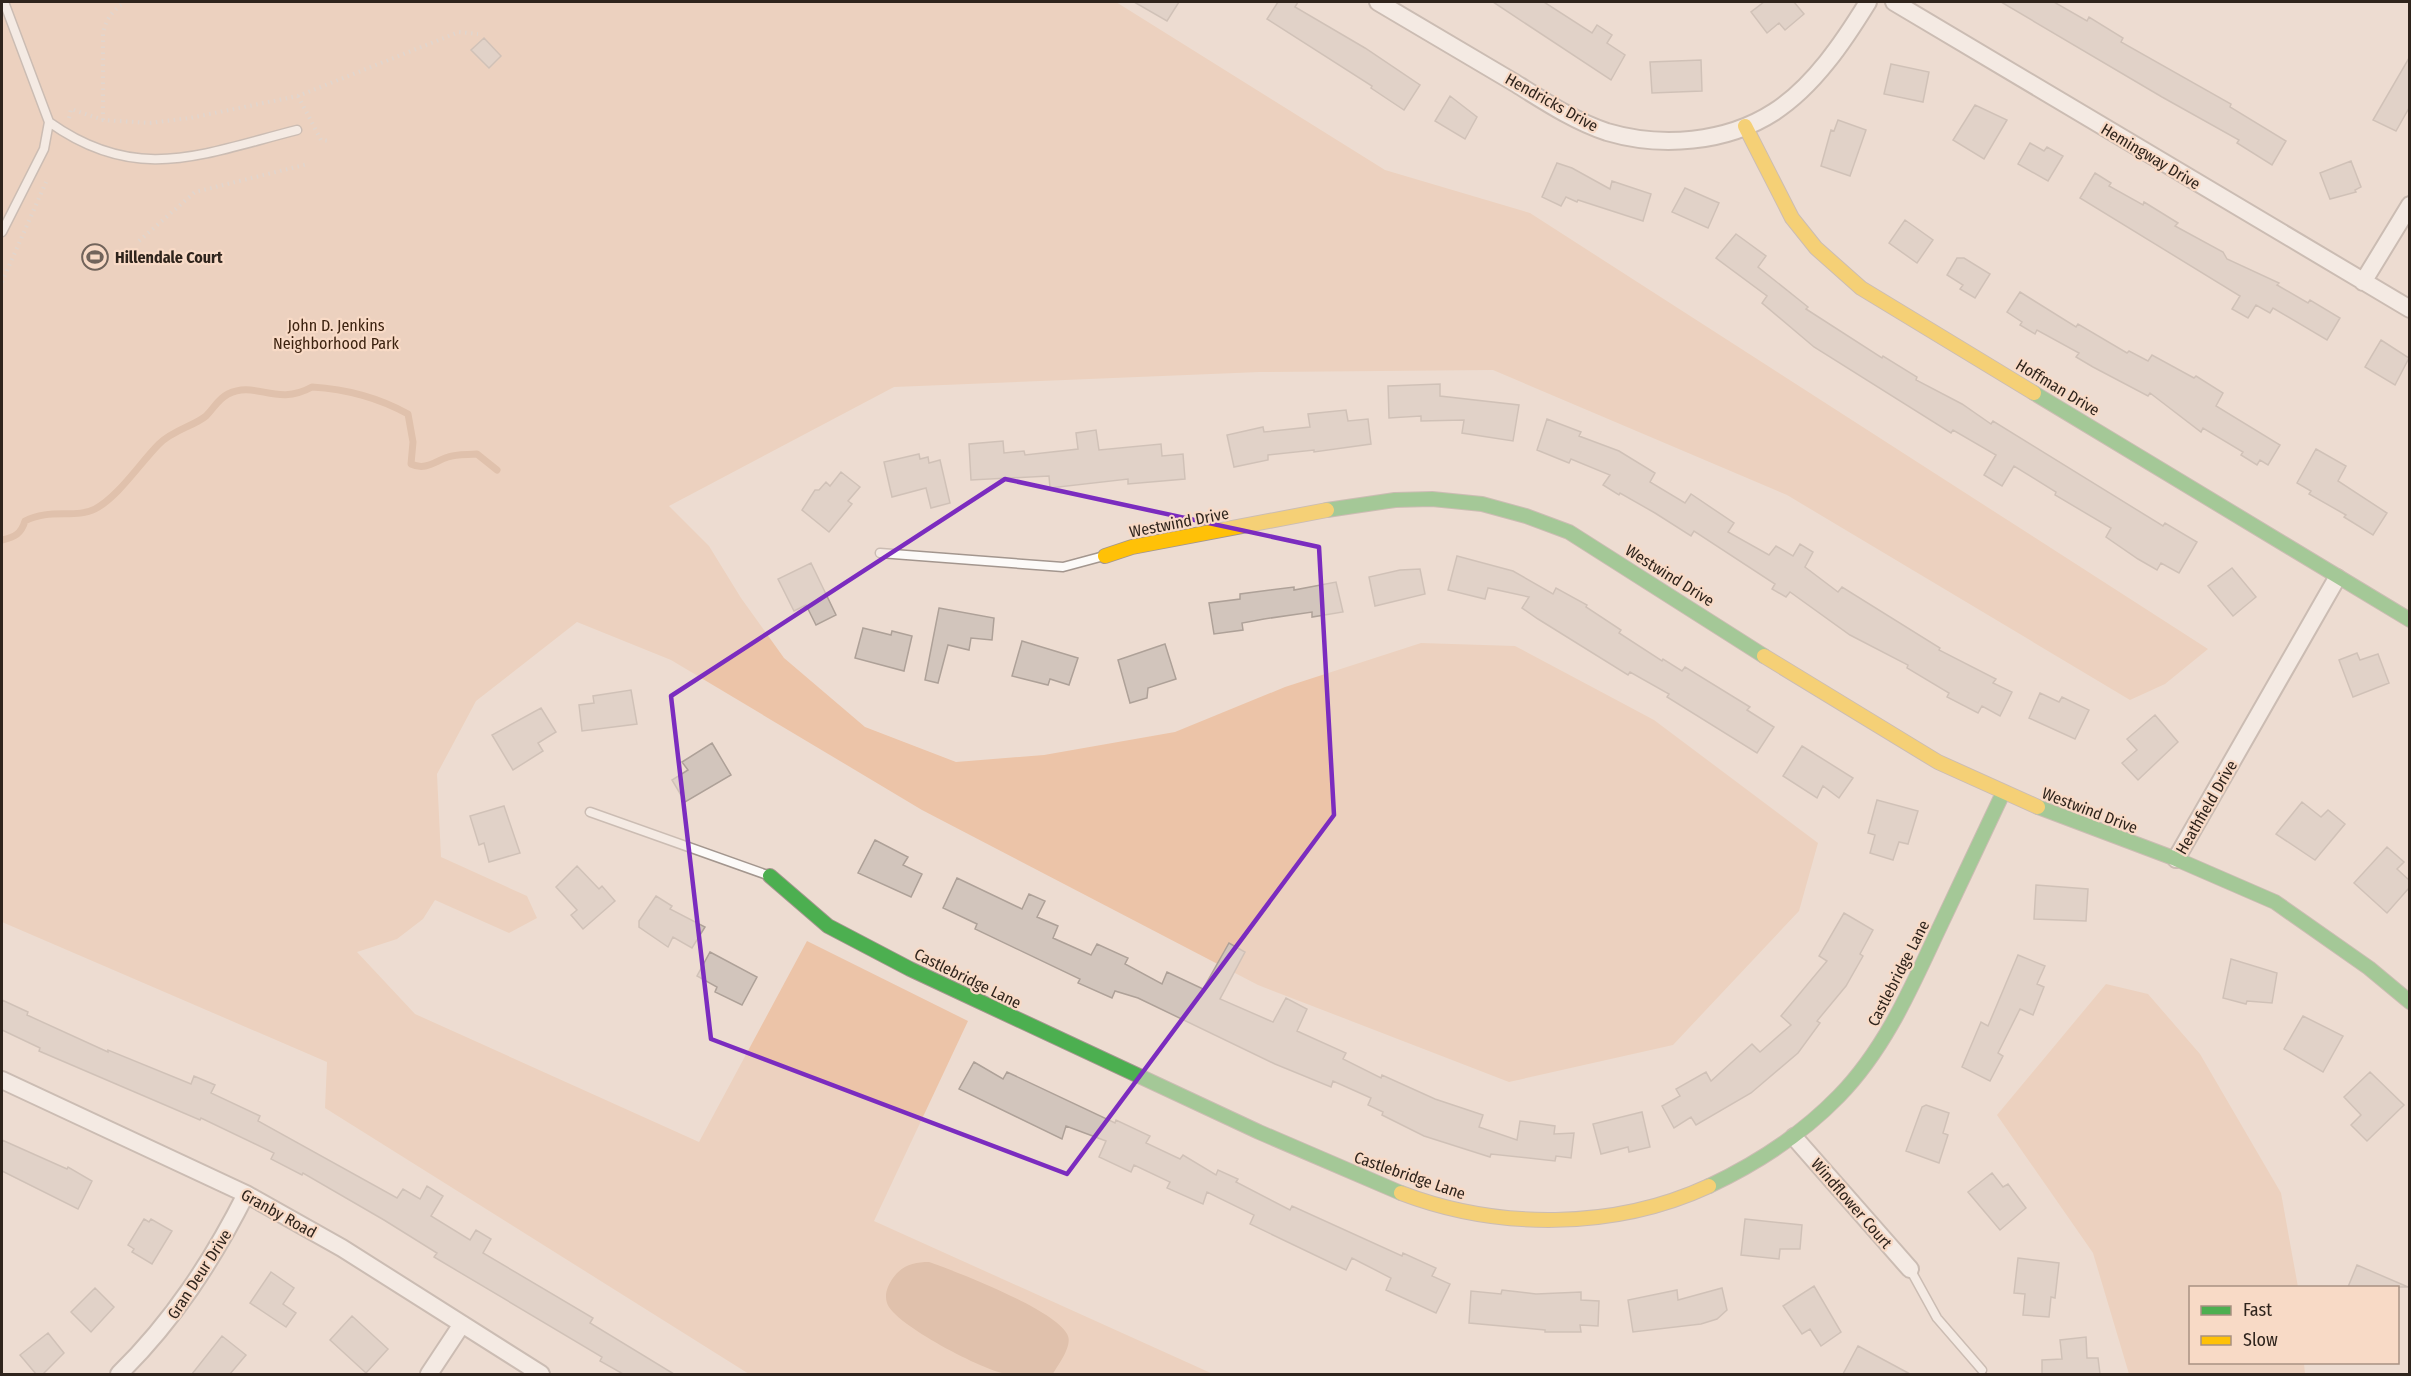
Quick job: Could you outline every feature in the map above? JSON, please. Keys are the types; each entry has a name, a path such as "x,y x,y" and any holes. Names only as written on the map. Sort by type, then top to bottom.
{"street":[{"name":"Hendricks Drive","path":"1378,2 1576,119 1631,138 1663,141 1696,139 1745,126 1774,112 1815,74 1850,31 1868,2"},
{"name":"Hemingway Drive","path":"1894,2 2409,309"},
{"name":"Hoffman Drive","path":"1745,126 1792,218 1816,248 1861,288 2409,620"},
{"path":"2363,282 2409,205"},
{"name":"Westwind Drive","path":"1105,556 1132,547 1367,503 1429,499 1491,505 1531,516 1569,532 1849,710 1938,762 2003,793 2176,860"},
{"name":"Heathfield Drive","path":"2337,578 2176,860 2275,902 2369,968 2409,1002"},
{"name":"Castlebridge Lane","path":"770,876 801,906 829,926 954,992 1313,1157 1398,1192 1456,1211 1543,1221 1589,1219 1635,1212 1713,1186 1761,1160 1794,1137 1850,1084 1877,1049 1900,1011 2003,793"},
{"name":"Granby Road","path":"2,1080 246,1194 342,1248 541,1374"},
{"name":"Windflower Court","path":"1794,1137 1910,1269"},
{"name":"Gran Deur Drive","path":"119,1374 183,1302 227,1232 246,1194"},
{"path":"429,1374 462,1324"}],"lane":[{"path":"2,232 44,148 49,123 4,2"},
{"path":"49,123 71,138 91,147 116,156 140,160 198,155 297,130"},
{"path":"880,553 1063,567 1105,556"},
{"path":"590,812 770,876"},
{"path":"1910,1269 1936,1318 1982,1370"}],"path":[{"path":"103,120 103,33 105,23 112,12 125,2"},
{"path":"71,109 103,120 164,122 298,96 459,32 478,34"},
{"path":"298,96 321,140 331,141"},
{"path":"139,241 195,192 308,164"},
{"path":"2,282 49,176"}],"highlighted area":[{"path":"1005,479 1319,547 1334,815 1067,1174 711,1039 671,696"}],"green space":[{"name":"John D. Jenkins Neighborhood Park","path":"2,2 1116,2 1385,170 1530,213 2208,649 2165,684 2130,700 1787,495 1493,370 1260,372 894,387 669,506 709,546 741,598 784,658 865,727 956,762 1044,755 1175,732 1285,687 1421,643 1515,646 1654,720 1818,843 1799,911 1673,1045 1509,1082 1258,985 922,810 671,660 577,622 476,701 437,774 441,857 527,896 537,918 509,933 435,900 423,919 397,939 357,952 415,1014 699,1142 807,941 968,1021 874,1221 1213,1374 749,1374 325,1108 327,1062 2,922"},
{"path":"2106,984 2148,994 2200,1054 2281,1193 2298,1286 2189,1286 2189,1364 2304,1364 2305,1374 2129,1374 2093,1253 1997,1115"}],"shaded area":[{"path":"929,1262 1005,1293 1046,1315 1061,1326 1069,1340 1064,1356 1053,1374 1018,1375 996,1371 941,1346 905,1323 887,1303 888,1287 900,1270 909,1265"}],"building":[{"path":"1134,2 1179,2 1167,21"},
{"path":"1278,2 1298,2 1295,7 1365,48 1420,85 1404,110 1371,88 1372,86 1267,19"},
{"path":"1493,2 1544,2 1592,33 1597,25 1612,35 1607,43 1625,55 1611,80"},
{"path":"1764,2 1794,2 1804,14 1785,30 1779,23 1767,33 1751,12"},
{"path":"2001,2 2054,2 2087,21 2089,17 2123,38 2121,42 2231,104 2230,107 2286,141 2272,165 2237,143 2239,140"},
{"path":"484,38 501,56 489,68 471,50"},
{"path":"2409,58 2409,108 2396,131 2373,120"},
{"path":"1701,60 1702,91 1652,93 1650,62"},
{"path":"1891,64 1929,72 1923,102 1884,94"},
{"path":"1450,96 1477,117 1465,139 1435,121"},
{"path":"1975,105 2007,120 1984,159 1953,140"},
{"path":"1838,120 1866,130 1850,176 1821,166 1831,130 1834,131"},
{"path":"2030,143 2044,151 2047,147 2063,156 2048,181 2018,164"},
{"path":"2351,161 2361,187 2355,190 2356,192 2330,199 2320,173"},
{"path":"1557,163 1572,168 1610,189 1612,181 1651,194 1643,221 1566,197 1561,206 1542,197"},
{"path":"2095,173 2111,183 2109,186 2143,205 2144,202 2178,223 2175,226 2223,252 2227,259 2279,283 2277,285 2308,303 2310,300 2340,318 2327,340 2273,308 2270,313 2256,305 2248,318 2232,309 2240,296 2080,198"},
{"path":"1685,188 1719,203 1708,228 1672,212"},
{"path":"1905,220 1933,240 1917,263 1889,243"},
{"path":"1736,234 1766,256 1758,267 1808,307 1806,309 1882,358 1883,356 1917,377 1916,380 1962,404 1991,424 1993,421 2163,526 2165,523 2197,542 2179,573 2161,563 2157,570 2138,559 2106,537 2111,528 2055,495 2056,492 2014,466 2002,486 1984,475 1996,455 1953,430 1951,433 1814,347 1762,303 1767,296 1716,258"},
{"path":"1957,258 1964,258 1990,274 1975,298 1960,289 1963,285 1947,275"},
{"path":"2020,292 2076,327 2078,324 2127,353 2129,351 2148,361 2152,355 2194,378 2196,376 2223,393 2216,406 2280,445 2268,465 2260,460 2257,465 2241,455 2243,452 2203,428 2201,432 2150,393 2148,396 2076,357 2079,353 2037,330 2035,334 2020,325 2022,322 2007,312"},
{"path":"2381,340 2409,358 2395,385 2365,367"},
{"path":"1440,384 1440,396 1519,405 1513,441 1462,433 1464,420 1421,421 1421,416 1389,418 1388,386"},
{"path":"1346,410 1348,421 1368,419 1371,444 1314,452 1314,450 1268,455 1268,460 1234,467 1227,435 1263,427 1264,432 1310,427 1308,414"},
{"path":"1547,419 1581,432 1579,436 1619,451 1655,473 1650,482 1685,503 1691,494 1734,523 1728,532 1769,555 1776,546 1793,556 1800,544 1813,552 1805,567 1838,592 1842,587 1940,648 1939,650 1996,679 1993,683 2012,692 2000,716 1982,706 1978,713 1947,697 1949,693 1907,668 1908,665 1850,635 1790,592 1786,597 1772,589 1775,584 1694,531 1691,536 1620,493 1619,495 1603,485 1610,475 1571,459 1569,463 1537,450"},
{"path":"1096,430 1099,450 1161,444 1162,456 1183,454 1185,479 1128,484 1128,479 1050,488 1049,476 971,480 969,444 1003,441 1004,453 1024,451 1025,455 1078,449 1076,433"},
{"path":"2316,449 2346,466 2338,481 2387,513 2373,535 2344,517 2346,515 2309,494 2311,491 2297,483"},
{"path":"919,454 920,459 928,457 929,463 940,460 950,503 931,508 926,488 892,497 884,462"},
{"path":"841,472 860,487 848,501 852,504 829,532 802,510 815,490 819,490 826,482 830,486"},
{"path":"1457,556 1513,571 1553,594 1556,588 1587,605 1586,607 1621,630 1619,633 1662,661 1663,659 1682,671 1685,667 1750,707 1747,710 1774,727 1757,753 1667,697 1669,694 1630,672 1628,675 1538,619 1522,608 1529,597 1488,588 1485,599 1448,590"},
{"path":"811,563 836,615 816,625 806,605 794,611 778,579"},
{"path":"2232,568 2256,597 2233,616 2208,586"},
{"path":"1420,569 1425,594 1375,606 1369,577 1400,570"},
{"path":"1336,582 1343,612 1312,617 1312,612 1264,619 1242,623 1243,630 1214,634 1209,603 1240,599 1240,594 1294,587 1294,590"},
{"path":"939,608 994,618 992,640 971,638 969,650 948,645 938,683 925,680"},
{"path":"863,628 891,635 892,631 912,636 904,671 855,658"},
{"path":"1022,641 1078,658 1069,685 1050,679 1048,685 1012,676"},
{"path":"1165,644 1176,679 1148,688 1147,698 1130,703 1118,660"},
{"path":"2357,653 2360,660 2378,654 2389,683 2353,697 2339,660"},
{"path":"631,690 637,724 582,731 579,705 594,703 593,696"},
{"path":"2040,693 2059,702 2062,697 2089,710 2075,739 2029,718"},
{"path":"541,708 556,732 538,743 543,751 513,770 492,735"},
{"path":"2155,715 2178,742 2138,780 2122,763 2137,750 2127,739"},
{"path":"712,743 731,775 685,802 672,780 688,770 682,762"},
{"path":"1802,746 1853,778 1839,798 1823,786 1817,798 1783,776"},
{"path":"1877,800 1918,811 1908,844 1899,842 1893,860 1870,853 1875,835 1868,833"},
{"path":"2302,802 2321,817 2328,810 2345,824 2315,860 2276,834"},
{"path":"504,806 520,853 489,862 484,843 479,845 470,816"},
{"path":"875,840 908,857 903,865 922,874 911,897 858,873"},
{"path":"2387,847 2404,862 2397,869 2409,880 2409,888 2387,913 2354,883"},
{"path":"577,866 599,889 602,886 615,901 583,929 571,915 577,910 556,887"},
{"path":"957,878 1022,909 1029,894 1045,901 1037,917 1058,926 1053,938 1091,955 1097,944 1128,958 1125,964 1162,984 1167,972 1203,989 1229,943 1245,952 1220,999 1273,1022 1286,998 1307,1009 1297,1031 1346,1053 1343,1059 1381,1078 1382,1075 1435,1099 1483,1115 1479,1127 1517,1140 1520,1121 1555,1126 1554,1134 1574,1133 1571,1158 1556,1156 1555,1161 1491,1154 1490,1157 1424,1136 1382,1115 1383,1112 1368,1105 1371,1098 1333,1081 1331,1087 1275,1064 1138,998 1115,991 1112,998 1078,983 1080,979 975,929 977,924 943,908"},
{"path":"2036,885 2088,889 2086,921 2034,919"},
{"path":"656,896 672,906 670,909 705,927 692,948 673,937 668,947 639,927 639,921"},
{"path":"1844,913 1873,930 1860,954 1863,956 1846,986 1817,1021 1820,1023 1798,1053 1751,1093 1696,1125 1691,1117 1674,1128 1662,1106 1680,1096 1676,1089 1706,1072 1711,1081 1752,1044 1760,1052 1791,1025 1781,1016 1827,961 1819,956"},
{"path":"710,952 757,977 742,1005 715,992 717,987 697,976"},
{"path":"2018,955 2045,966 2037,984 2044,987 2033,1015 2020,1009 1998,1053 2003,1056 1990,1081 1962,1067 1981,1022 1988,1026"},
{"path":"2231,959 2277,973 2272,1003 2247,1001 2246,1004 2223,998"},
{"path":"2,1000 28,1012 27,1015 108,1052 108,1050 191,1084 194,1076 215,1085 211,1093 260,1116 258,1121 397,1198 403,1189 420,1199 427,1186 443,1196 431,1216 470,1240 476,1230 491,1239 483,1253 593,1318 590,1323 674,1374 623,1374 600,1361 602,1357 434,1257 437,1253 384,1220 303,1173 302,1175 271,1159 274,1153 201,1118 200,1120 39,1051 40,1048 2,1030"},
{"path":"2303,1016 2343,1036 2323,1072 2284,1049"},
{"path":"974,1062 1003,1079 1007,1072 1115,1123 1116,1120 1150,1136 1146,1143 1180,1159 1183,1155 1216,1175 1218,1170 1238,1179 1236,1182 1290,1210 1292,1206 1402,1256 1403,1253 1436,1268 1432,1276 1450,1284 1436,1313 1386,1290 1391,1278 1352,1258 1346,1270 1250,1224 1254,1215 1207,1192 1203,1204 1167,1188 1170,1182 1134,1165 1131,1172 1099,1157 1106,1141 1066,1126 1062,1139 959,1089"},
{"path":"2370,1072 2404,1105 2367,1141 2351,1125 2361,1115 2344,1097"},
{"path":"1926,1105 1949,1113 1943,1133 1948,1135 1939,1163 1906,1151 1922,1107"},
{"path":"1642,1112 1650,1147 1629,1152 1628,1147 1601,1154 1593,1124"},
{"path":"2,1140 67,1169 68,1167 92,1181 78,1209 2,1171"},
{"path":"1992,1173 2003,1187 2008,1184 2026,1208 2000,1230 1968,1192"},
{"path":"144,1219 149,1222 151,1219 172,1231 152,1264 132,1252 134,1249 128,1245"},
{"path":"1745,1219 1802,1225 1800,1249 1780,1249 1779,1259 1741,1255"},
{"path":"2018,1258 2059,1263 2055,1298 2051,1297 2049,1317 2023,1315 2025,1294 2014,1293"},
{"path":"2357,1265 2408,1287 2399,1286 2348,1286"},
{"path":"271,1272 294,1288 283,1304 296,1313 286,1327 250,1303"},
{"path":"1814,1286 1841,1332 1821,1346 1810,1329 1802,1334 1783,1306"},
{"path":"95,1288 114,1307 91,1332 71,1312"},
{"path":"1722,1288 1727,1310 1717,1319 1701,1324 1633,1332 1628,1300 1677,1290 1678,1300"},
{"path":"1502,1290 1536,1294 1581,1292 1581,1300 1599,1301 1598,1326 1580,1325 1581,1332 1545,1332 1545,1330 1469,1323 1471,1291 1501,1294"},
{"path":"352,1316 388,1349 366,1373 330,1340"},
{"path":"48,1333 64,1353 43,1374 36,1374 20,1355"},
{"path":"222,1336 246,1355 230,1374 192,1374"},
{"path":"2086,1337 2087,1358 2098,1358 2100,1374 2042,1374 2042,1360 2062,1359 2060,1340"},
{"path":"1858,1346 1910,1374 1843,1374"}],"waterway":[{"path":"2,540 17,534 25,521 34,517 88,512 95,509 121,488 165,439 206,416 221,398 238,391 288,395 312,387 349,392 374,399 408,414 413,442 411,464 426,466 451,456 477,454 497,470"}],"traffic: fast":[{"path":"2034,393 2410,620"},
{"path":"1327,510 1395,500 1432,499 1482,504 1526,516 1569,532 1764,656"},
{"path":"1709,1186 1745,1168 1794,1136 1825,1110 1855,1079 1882,1041 1905,1000 2003,793"},
{"path":"2038,807 2176,859 2275,902 2369,968 2410,1002"},
{"path":"770,876 828,926 910,969 1259,1132 1401,1193"}],"traffic: slow":[{"path":"1745,126 1792,218 1816,248 1861,288 2034,393"},
{"path":"1105,556 1132,547 1327,510"},
{"path":"1764,656 1938,762 2038,807"},
{"path":"1401,1193 1477,1214 1516,1219 1556,1220 1634,1211 1709,1186"}],"place":[{"name":"Hillendale Court","path":"95,257"}]}
